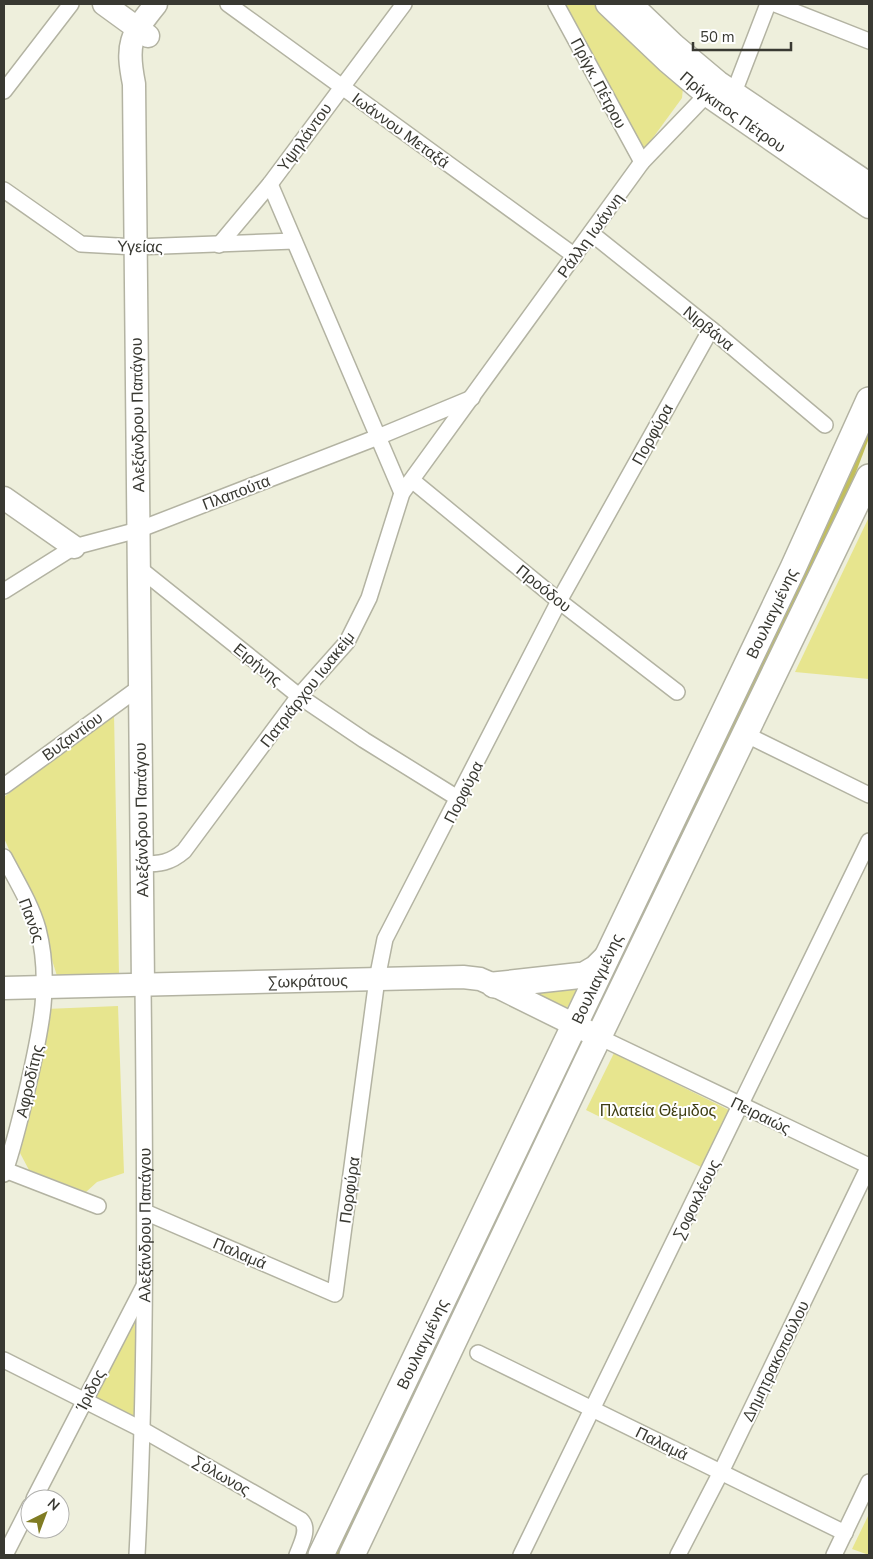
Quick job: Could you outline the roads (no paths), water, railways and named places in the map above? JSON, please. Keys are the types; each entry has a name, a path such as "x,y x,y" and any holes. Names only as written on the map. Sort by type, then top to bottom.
{"main road":[{"name":"Βουλιαγμένης","path":"321,1555 575,1025 788,576 869,400"},
{"name":"Βουλιαγμένης","path":"352,1555 869,477"},
{"path":"494,985 584,975 596,968 607,956"}],"street":[{"path":"4,91 71,4"},
{"path":"104,4 143,32"},
{"path":"108,4 143,6 150,4"},
{"path":"143,32 156,4"},
{"path":"143,32 172,4"},
{"name":"Ιωάννου Μεταξά","path":"228,4 575,256"},
{"name":"Υψηλάντου","path":"219,245 270,184 341,86 404,4"},
{"name":"Πρίγκ. Πέτρου","path":"556,4 642,162"},
{"name":"Πρίγκιπος Πέτρου","path":"607,4 667,61 869,184"},
{"name":"Πρίγκιπος Πέτρου","path":"631,4 722,95 869,207"},
{"path":"722,95 768,4"},
{"path":"774,4 869,41"},
{"name":"Αλεξάνδρου Παπάγου","path":"137,1555 143,1430 146,1282 134,84 129,58 133,38 143,32"},
{"name":"Ράλλη Ιωάννη","path":"472,398 642,162 722,95"},
{"path":"270,184 402,493"},
{"name":"Υγείας","path":"4,190 81,244 136,247 294,241"},
{"name":"Νιρβάνα","path":"591,233 711,329 825,425"},
{"name":"Πορφύρα","path":"335,1294 377,979 385,940 560,601 711,329"},
{"name":"Πλαπούτα","path":"4,591 74,547 138,530 378,437 472,398"},
{"name":"Πατριάρχου Ιωακείμ","path":"142,864 161,864 174,860 184,851 299,696 348,642 368,598 402,493 413,481 472,398"},
{"name":"Προόδου","path":"413,481 560,601 677,692"},
{"path":"4,498 74,547"},
{"name":"Ειρήνης","path":"139,568 299,696 364,740 459,799"},
{"name":"Βυζαντίου","path":"4,786 140,687"},
{"path":"745,734 869,795"},
{"name":"Σοφοκλέους","path":"521,1555 742,1106 869,841"},
{"name":"Πανός","path":"4,857 32,911 38,928 45,966 46,987"},
{"name":"Σωκράτους","path":"4,988 463,977 480,979 494,985 599,1037"},
{"name":"Αφροδίτης","path":"4,1172 23,1109 38,1040 46,987"},
{"name":"Πειραιώς","path":"599,1037 869,1166"},
{"name":"Δημητρακοπούλου","path":"678,1555 721,1472 869,1166"},
{"path":"4,1172 98,1206"},
{"name":"Παλαμά","path":"145,1212 335,1294"},
{"name":"Ίριδος","path":"39,1489 146,1282"},
{"name":"Παλαμά","path":"478,1353 845,1532"},
{"name":"Σόλωνος","path":"4,1360 143,1430 301,1520 305,1524 306,1530 297,1555"},
{"path":"838,1554 845,1532 869,1482"},
{"path":"5,1555 20,1526"}],"park label":[{"name":"Πλατεία Θέμιδος","path":"658,1110"}]}
